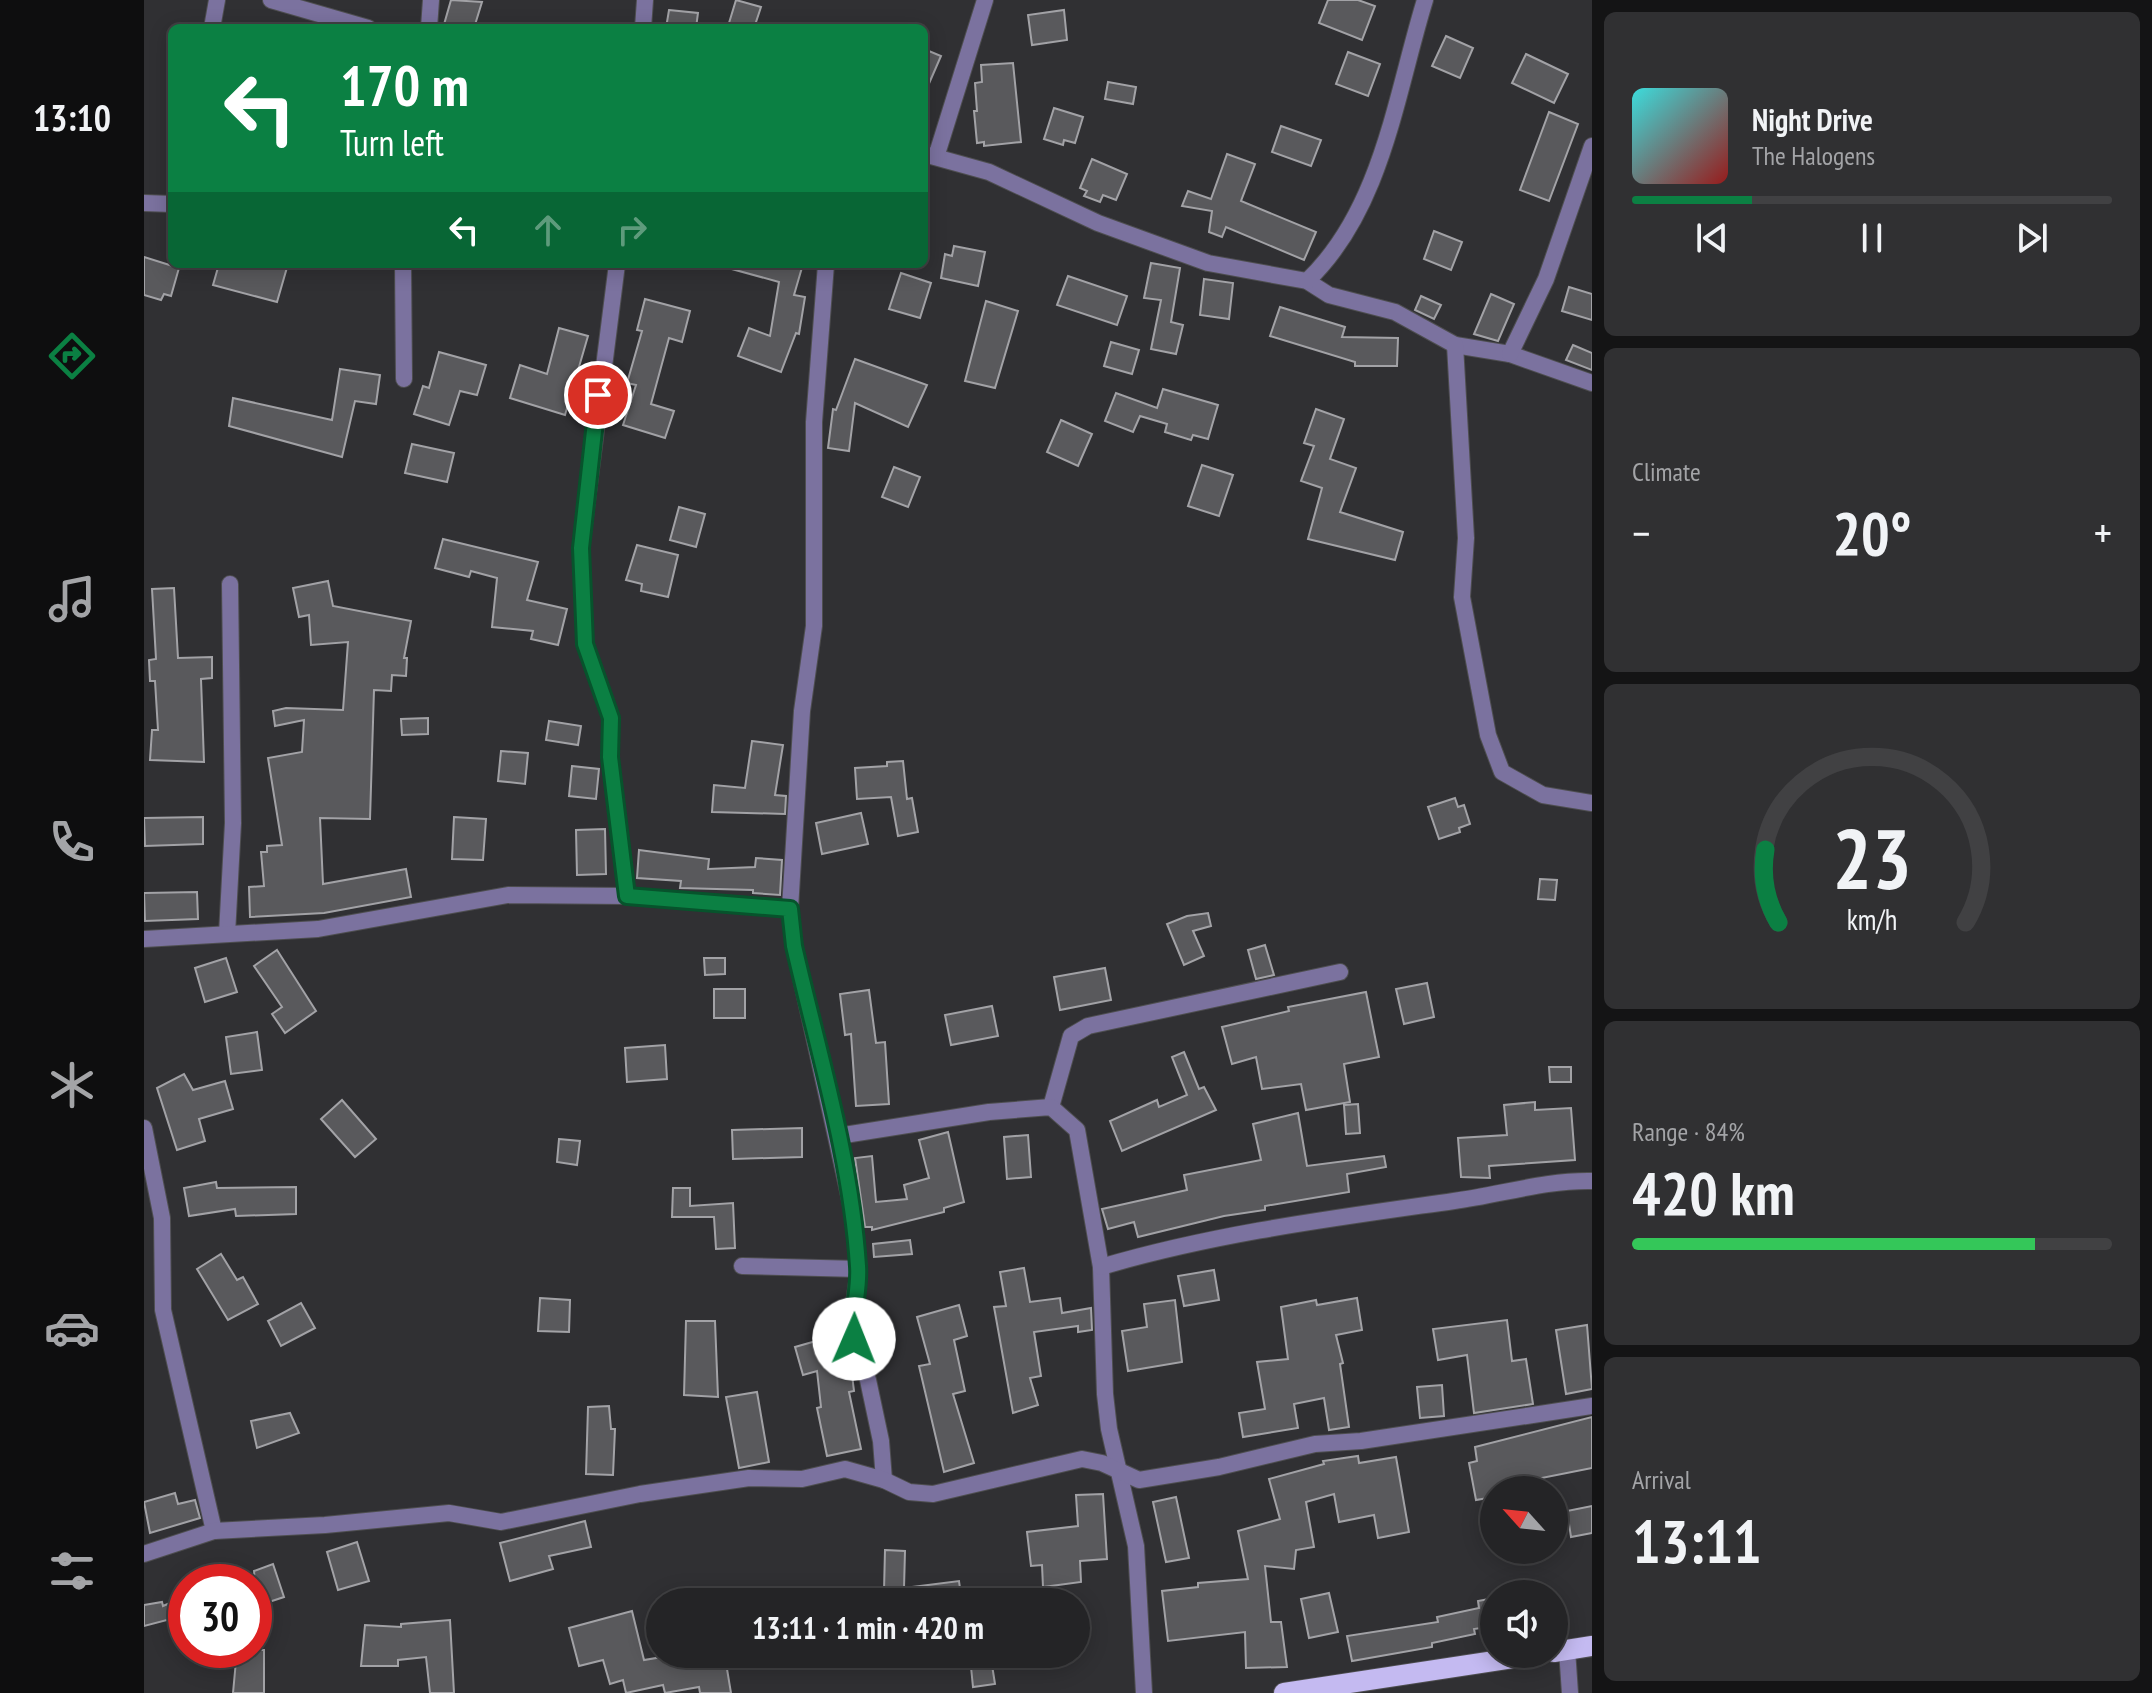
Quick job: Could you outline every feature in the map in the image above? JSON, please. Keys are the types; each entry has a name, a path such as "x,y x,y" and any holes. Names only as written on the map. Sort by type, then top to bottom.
{"main road":[{"path":"1568,1650 1592,1646"},
{"path":"1284,1693 1480,1663"}],"street":[{"path":"213,24 217,0"},
{"path":"271,0 354,24"},
{"path":"429,24 431,0"},
{"path":"643,24 645,0"},
{"path":"985,0 930,156 989,172 1098,223 1208,263 1307,281 1329,295 1395,312 1455,345 1510,354 1592,383"},
{"path":"1307,281 1325,263 1340,240 1381,158 1425,0"},
{"path":"1510,354 1546,279 1592,146"},
{"path":"144,203 168,205"},
{"path":"403,268 404,379"},
{"path":"616,268 581,548 585,644 611,718 610,757 627,896"},
{"path":"826,268 814,422 814,626 802,711 790,909 794,946 838,1136 859,1269 852,1316 854,1339 872,1395 881,1441 884,1480"},
{"path":"1455,345 1466,538 1462,597 1488,735 1502,772 1543,795 1592,803"},
{"path":"227,934 233,823 230,584"},
{"path":"144,939 318,929 508,895 627,896 790,909"},
{"path":"1051,1107 1071,1036 1088,1026 1340,972"},
{"path":"838,1136 989,1112 1051,1107 1077,1130 1101,1267 1105,1394 1136,1546 1144,1693"},
{"path":"144,1128 162,1218 163,1310 214,1531"},
{"path":"1101,1267 1181,1243 1487,1196 1559,1181 1592,1181"},
{"path":"742,1266 859,1269"},
{"path":"144,1554 214,1531 325,1525 449,1513 501,1522 640,1494 749,1478 802,1479 845,1469 884,1480 909,1492 933,1494 1082,1459 1118,1469 1139,1480 1219,1467 1315,1444 1376,1439 1592,1406"},
{"path":"1565,1668 1570,1693"}],"building":[{"path":"451,0 482,2 475,24 444,24"},
{"path":"736,0 761,7 755,24 729,23"},
{"path":"1328,0 1358,0 1375,6 1362,40 1319,23"},
{"path":"669,10 698,13 697,24 667,24"},
{"path":"1064,10 1067,40 1032,45 1028,15"},
{"path":"1446,36 1473,48 1460,78 1432,66"},
{"path":"928,51 941,56 928,86"},
{"path":"1348,52 1380,64 1368,96 1336,84"},
{"path":"1526,54 1568,74 1554,103 1512,83"},
{"path":"1013,63 1021,142 984,146 984,142 977,143 974,111 977,111 975,83 982,82 981,65"},
{"path":"1108,82 1136,87 1133,104 1105,99"},
{"path":"1054,108 1083,117 1075,143 1064,140 1063,145 1044,139"},
{"path":"1549,112 1578,124 1549,201 1520,190"},
{"path":"1281,126 1321,140 1311,166 1272,152"},
{"path":"1227,154 1255,164 1241,201 1316,232 1304,260 1226,227 1222,237 1209,232 1212,211 1182,206 1188,191 1211,199"},
{"path":"1092,159 1127,174 1116,200 1103,195 1100,202 1084,196 1087,191 1080,188"},
{"path":"1434,231 1462,242 1451,270 1424,259"},
{"path":"954,246 985,252 978,286 941,278 945,254 952,256"},
{"path":"144,257 168,265 168,268 179,268 171,296 164,294 161,300 144,295"},
{"path":"1151,263 1180,268 1171,322 1183,325 1176,354 1151,349 1161,300 1144,298"},
{"path":"218,268 287,268 277,302 213,285"},
{"path":"728,268 802,268 794,295 805,297 799,334 796,333 781,372 738,356 749,328 770,336 779,282"},
{"path":"901,273 931,283 920,318 889,309"},
{"path":"1068,276 1127,296 1117,325 1057,305"},
{"path":"1204,279 1233,283 1229,319 1200,315"},
{"path":"1569,287 1592,294 1592,320 1562,311"},
{"path":"1491,294 1514,304 1498,341 1474,334"},
{"path":"1421,296 1441,305 1434,319 1415,310"},
{"path":"645,299 690,311 682,342 669,338 651,404 674,411 665,438 623,425 636,385 627,383 642,331 637,330"},
{"path":"986,301 1018,311 995,388 965,381"},
{"path":"1280,307 1345,327 1342,337 1398,338 1397,366 1355,366 1355,362 1270,336"},
{"path":"559,328 588,336 565,415 510,398 520,365 547,374"},
{"path":"1111,342 1139,350 1132,374 1104,366"},
{"path":"1573,345 1592,353 1592,370 1566,360"},
{"path":"439,352 486,365 477,395 460,391 449,425 414,414 423,386 429,388"},
{"path":"855,359 927,385 908,427 855,403 849,451 828,448 833,409 836,410"},
{"path":"340,369 380,375 376,404 355,401 342,457 229,426 233,398 332,420"},
{"path":"1163,389 1218,405 1208,439 1193,435 1191,440 1165,432 1167,424 1140,416 1133,432 1105,421 1116,393 1157,408"},
{"path":"1316,409 1344,419 1330,459 1356,468 1340,512 1403,532 1395,560 1308,539 1322,488 1301,481 1314,446 1304,443"},
{"path":"1061,420 1092,434 1078,466 1047,452"},
{"path":"412,444 454,453 447,482 405,473"},
{"path":"1202,465 1233,475 1219,516 1188,506"},
{"path":"894,467 920,477 908,507 882,497"},
{"path":"679,507 705,514 696,547 670,540"},
{"path":"443,539 538,562 527,600 567,609 558,645 531,639 533,631 492,627 497,578 471,571 469,577 435,568"},
{"path":"637,545 678,555 668,597 641,591 642,584 626,580"},
{"path":"328,581 333,606 411,621 404,658 407,658 406,676 392,675 391,691 374,690 370,819 320,818 323,884 406,869 411,897 324,913 250,917 249,887 264,886 261,852 267,852 267,846 282,845 268,758 302,752 304,720 275,726 273,711 286,708 343,710 348,642 311,645 309,615 299,617 293,588"},
{"path":"174,588 178,658 212,657 212,678 201,679 204,762 150,760 152,730 158,730 155,681 150,681 149,660 156,659 152,589"},
{"path":"428,718 428,734 402,735 401,719"},
{"path":"549,721 581,726 578,745 546,740"},
{"path":"752,741 783,745 775,795 786,796 785,814 712,812 714,785 745,788"},
{"path":"501,751 528,753 525,784 498,781"},
{"path":"903,761 907,799 912,798 918,832 898,836 891,797 857,799 855,768 887,766 887,762"},
{"path":"572,766 599,769 596,799 569,796"},
{"path":"1455,798 1458,807 1464,805 1470,824 1459,828 1460,832 1439,839 1428,807"},
{"path":"861,813 868,844 822,854 816,823"},
{"path":"203,817 203,844 145,846 144,818"},
{"path":"454,817 486,819 483,860 452,859"},
{"path":"605,829 606,874 577,875 576,830"},
{"path":"639,850 709,859 708,869 755,867 756,858 782,860 780,895 753,893 753,890 680,888 681,881 637,878"},
{"path":"1540,879 1557,880 1555,900 1538,899"},
{"path":"197,892 198,919 145,921 144,893"},
{"path":"1208,913 1211,926 1193,931 1204,956 1184,965 1167,924 1187,916"},
{"path":"1265,945 1274,975 1256,979 1248,950"},
{"path":"277,950 316,1011 285,1033 272,1014 282,1007 254,966"},
{"path":"226,958 237,992 205,1002 195,968"},
{"path":"704,958 725,958 725,974 705,975"},
{"path":"1105,968 1111,1000 1060,1010 1054,977"},
{"path":"1427,983 1434,1017 1404,1024 1396,989"},
{"path":"714,989 745,989 745,1018 714,1018"},
{"path":"869,990 876,1043 885,1042 889,1104 856,1106 851,1034 845,1035 840,994"},
{"path":"1366,992 1379,1057 1344,1064 1350,1102 1306,1110 1301,1084 1262,1089 1256,1057 1232,1064 1222,1027 1289,1011 1288,1007"},
{"path":"992,1006 998,1036 951,1045 945,1015"},
{"path":"257,1032 262,1070 231,1074 226,1037"},
{"path":"665,1045 667,1079 627,1082 625,1048"},
{"path":"1184,1052 1199,1089 1204,1087 1216,1110 1122,1151 1110,1121 1157,1100 1159,1107 1187,1095 1172,1057"},
{"path":"1549,1067 1571,1067 1571,1082 1550,1082"},
{"path":"184,1074 193,1090 225,1081 233,1109 199,1119 205,1141 177,1150 157,1088"},
{"path":"342,1100 376,1139 355,1157 321,1119"},
{"path":"1535,1102 1535,1110 1571,1108 1575,1160 1489,1166 1490,1178 1461,1177 1458,1138 1507,1135 1504,1105"},
{"path":"1358,1104 1360,1133 1346,1134 1344,1105"},
{"path":"1298,1113 1307,1166 1384,1156 1386,1167 1347,1174 1349,1192 1265,1206 1265,1210 1224,1216 1138,1237 1134,1222 1108,1229 1102,1209 1187,1190 1184,1175 1261,1160 1253,1124"},
{"path":"802,1128 802,1157 733,1159 732,1130"},
{"path":"948,1132 964,1202 944,1208 944,1212 872,1230 872,1227 865,1227 855,1158 872,1156 876,1202 907,1199 904,1185 929,1178 919,1140"},
{"path":"1028,1135 1031,1177 1007,1179 1004,1137"},
{"path":"559,1139 580,1141 577,1165 557,1162"},
{"path":"216,1182 217,1188 296,1187 296,1214 236,1216 235,1209 189,1216 184,1188"},
{"path":"673,1188 690,1188 690,1206 733,1203 735,1248 716,1249 714,1217 672,1217"},
{"path":"910,1240 912,1254 874,1257 873,1244"},
{"path":"221,1254 237,1280 243,1277 258,1304 228,1320 197,1269"},
{"path":"1024,1268 1030,1302 1060,1298 1062,1313 1091,1308 1092,1330 1078,1332 1078,1326 1034,1332 1041,1376 1030,1378 1038,1405 1013,1413 994,1307 1006,1306 1000,1272"},
{"path":"1214,1270 1219,1300 1184,1306 1178,1276"},
{"path":"540,1298 570,1300 569,1332 538,1331"},
{"path":"1357,1298 1362,1330 1336,1335 1343,1363 1340,1364 1349,1427 1329,1430 1324,1398 1294,1404 1298,1428 1243,1437 1239,1413 1265,1409 1257,1362 1288,1359 1281,1307 1316,1300 1317,1305"},
{"path":"1175,1300 1182,1362 1128,1371 1122,1331 1147,1327 1144,1304"},
{"path":"301,1303 315,1328 281,1346 268,1321"},
{"path":"959,1305 967,1336 954,1340 965,1391 953,1394 974,1463 944,1472 919,1366 930,1364 917,1317"},
{"path":"1507,1320 1512,1361 1526,1359 1533,1404 1474,1413 1467,1355 1438,1360 1433,1329"},
{"path":"686,1321 715,1321 718,1397 684,1395"},
{"path":"1587,1325 1592,1389 1566,1394 1556,1330"},
{"path":"837,1335 848,1376 852,1375 854,1391 849,1392 861,1449 827,1456 817,1408 821,1407 817,1371 803,1375 795,1347"},
{"path":"1442,1385 1444,1416 1420,1418 1417,1387"},
{"path":"757,1392 769,1462 739,1468 726,1397"},
{"path":"609,1406 611,1429 615,1429 613,1475 586,1474 588,1407"},
{"path":"290,1413 299,1433 257,1448 251,1421"},
{"path":"1592,1417 1592,1468 1552,1476 1480,1476 1480,1499 1476,1500 1469,1463 1477,1461 1475,1447"},
{"path":"1358,1456 1359,1463 1396,1457 1409,1532 1378,1538 1374,1515 1339,1522 1334,1494 1306,1502 1314,1547 1296,1550 1294,1569 1265,1566 1271,1622 1281,1622 1287,1667 1246,1668 1245,1632 1168,1641 1162,1591 1198,1587 1198,1583 1248,1579 1238,1531 1280,1519 1269,1479 1324,1464 1323,1461"},
{"path":"175,1493 178,1504 195,1500 200,1518 150,1533 144,1502"},
{"path":"1103,1494 1107,1559 1080,1561 1081,1582 1043,1587 1042,1565 1031,1566 1027,1532 1078,1526 1076,1495"},
{"path":"1176,1497 1189,1558 1166,1562 1153,1502"},
{"path":"1592,1506 1592,1533 1571,1537 1568,1511"},
{"path":"585,1521 591,1547 549,1556 553,1569 510,1581 500,1543"},
{"path":"357,1542 369,1581 338,1590 327,1552"},
{"path":"885,1550 905,1551 904,1588 884,1588"},
{"path":"272,1564 284,1597 272,1601"},
{"path":"959,1581 960,1588 904,1588"},
{"path":"1329,1593 1338,1632 1309,1638 1301,1599"},
{"path":"1480,1601 1480,1628 1474,1629 1475,1634 1432,1643 1432,1647 1352,1661 1347,1636 1438,1622 1437,1617 1479,1608"},
{"path":"162,1602 163,1606 168,1604 168,1620 144,1626 144,1605"},
{"path":"632,1611 646,1668 727,1668 731,1693 700,1693 699,1687 665,1693 663,1685 626,1693 623,1680 610,1684 603,1660 579,1666 569,1628"},
{"path":"450,1620 454,1693 430,1693 426,1657 398,1660 398,1666 361,1666 365,1625 401,1627 401,1624"},
{"path":"235,1668 264,1668 264,1693 233,1693"},
{"path":"971,1668 992,1668 995,1684 973,1687"}],"route":[{"path":"598,395 581,548 585,644 611,718 610,757 627,896 790,909 794,946 852,1209 859,1269 852,1316 854,1339"}]}
